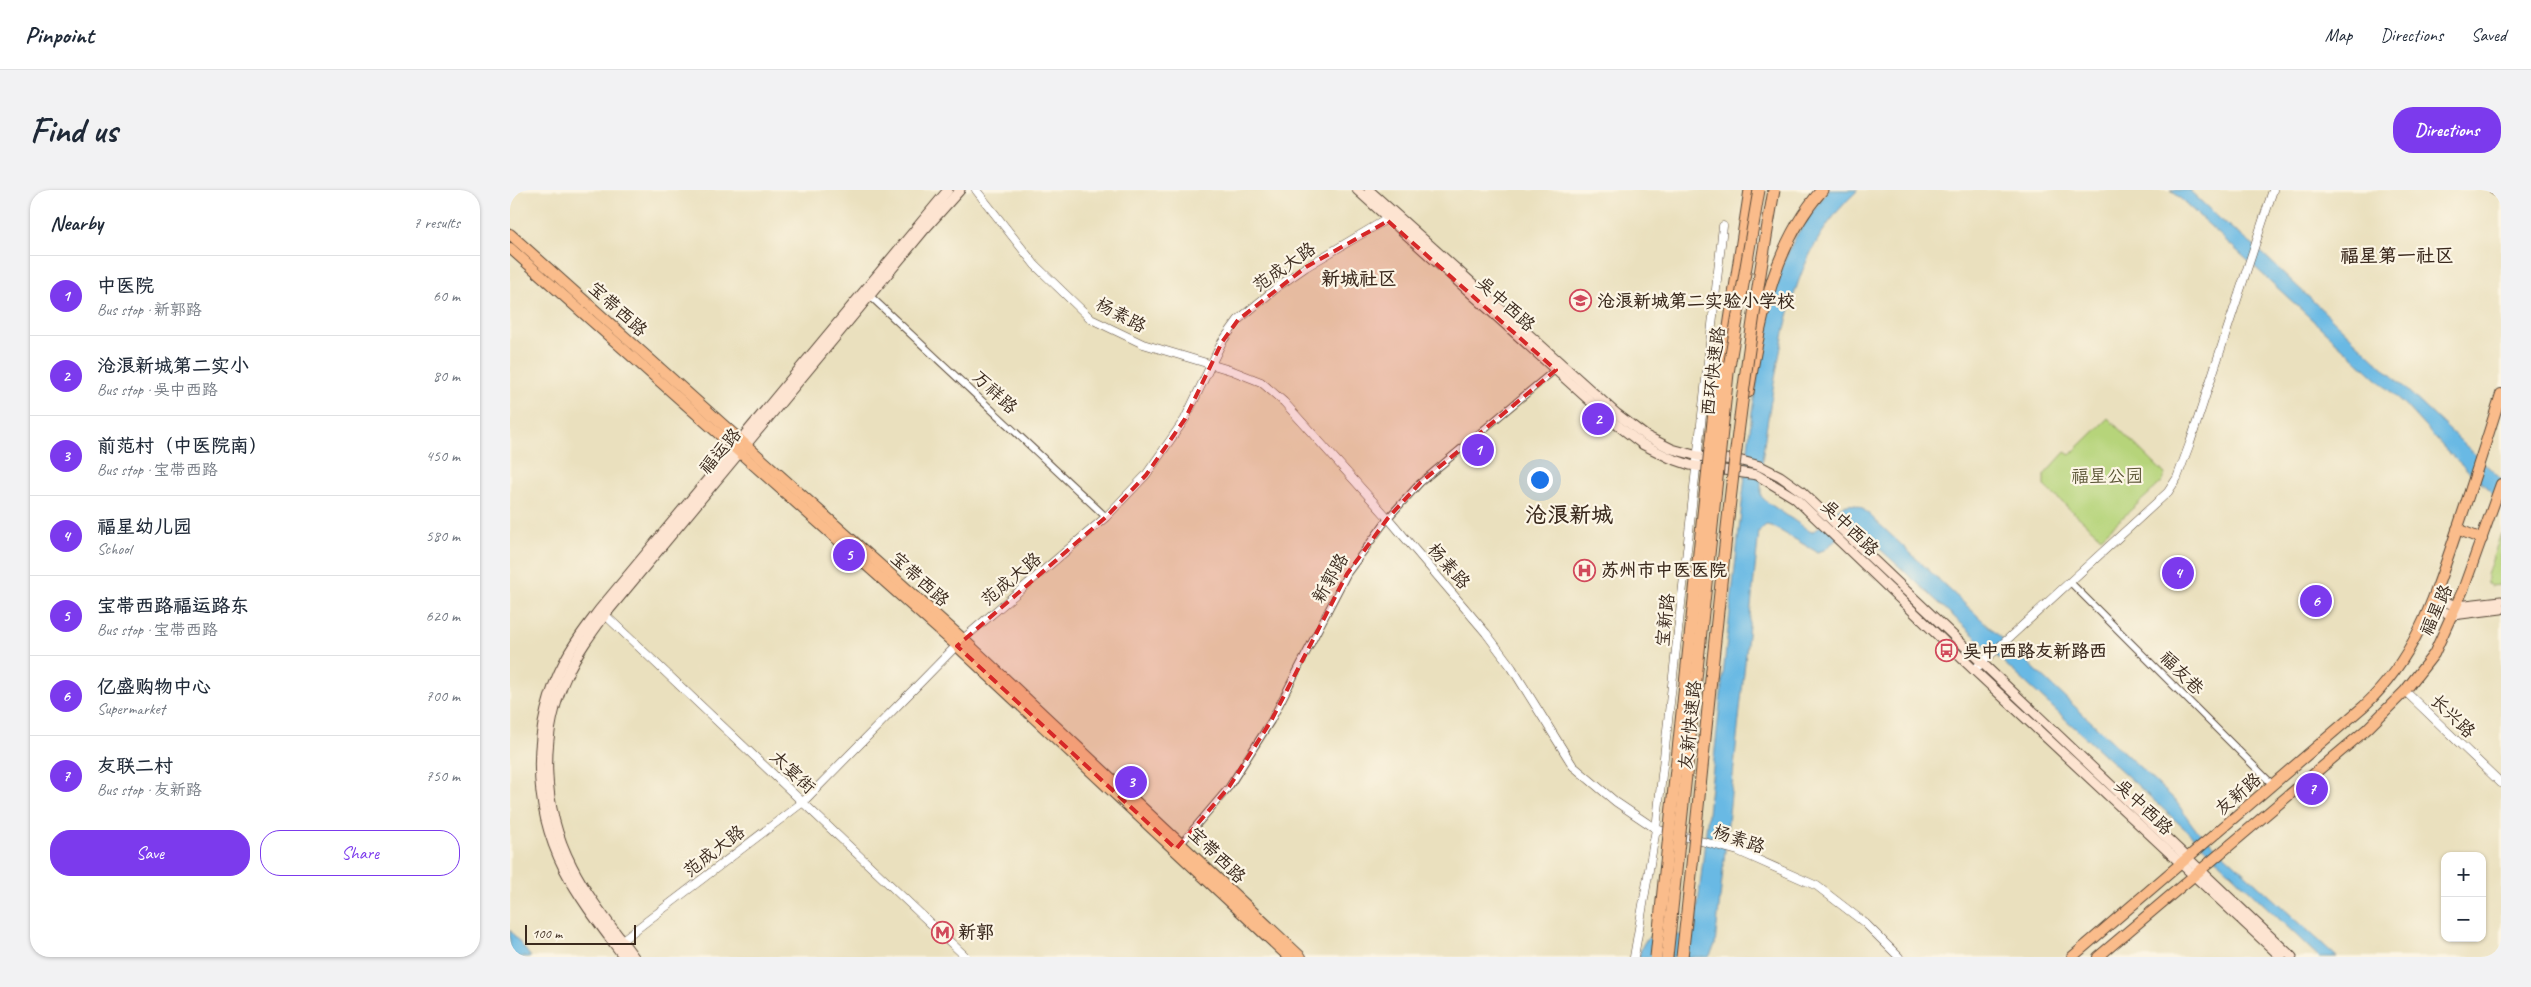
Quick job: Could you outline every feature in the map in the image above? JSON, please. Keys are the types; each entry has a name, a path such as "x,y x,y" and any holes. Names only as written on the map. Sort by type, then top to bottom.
{"highway":[{"path":"1656,957 1715,402 1723,366 1750,190"},
{"name":"西环快速路","path":"1716,498 1728,374 1759,190"},
{"name":"西环快速路","path":"1731,496 1736,445 1760,269 1774,190"},
{"path":"1736,445 1761,318 1772,278 1794,230 1822,190"},
{"path":"1746,266 1747,217"},
{"path":"1710,452 1728,374"},
{"name":"友新快速路","path":"1682,957 1731,496"},
{"name":"友新快速路","path":"1667,957 1716,498"}],"main road":[{"name":"福运路","path":"619,943 572,882 557,853 544,812 544,719 554,683 573,647 741,446 948,190"},
{"name":"福运路","path":"867,292 960,190"},
{"name":"吴中西路","path":"1356,190 1391,217 1558,367 1612,421 1636,440 1670,458 1698,461 1742,461 1768,469 1791,483 1848,535 1977,667"},
{"name":"吴中西路","path":"1368,190 1391,217"},
{"path":"2495,190 2501,193"},
{"name":"宝带西路","path":"510,234 662,376"},
{"name":"宝带西路","path":"510,248 662,376 960,642 1179,846 1283,952 1301,957"},
{"name":"福星路","path":"2413,644 2432,602 2501,394"},
{"name":"吴中西路","path":"1698,461 1768,480 1795,498 2185,861 2281,957"},
{"name":"福星路","path":"2367,728 2405,691 2434,654 2455,610 2501,484"},
{"path":"2457,529 2482,539"},
{"path":"2455,610 2501,601"},
{"path":"2432,602 2455,610 2501,609"},
{"name":"友新路","path":"2072,957 2369,701 2392,674 2413,644"},
{"name":"友新路","path":"2098,957 2367,728"},
{"name":"吴中西路","path":"2197,873 2292,957"},
{"path":"619,943 624,957"},
{"path":"619,943 634,957"}],"street":[{"name":"杨素路","path":"976,190 1036,265 1063,294 1091,319 1143,344 1233,371 1261,382 1284,402 1388,518 1498,650 1573,766 1616,802 1656,829 1738,852 1817,886 1865,923 1899,957"},
{"path":"1977,667 2168,492 2177,478 2273,190"},
{"name":"范成大路","path":"619,943 803,802 960,642 1106,517 1146,475 1185,419 1222,342 1238,320 1280,285 1391,217"},
{"name":"宝新路","path":"1634,957 1656,829 1723,226"},
{"name":"万祥路","path":"867,292 1106,517"},
{"name":"新郭路","path":"1179,846 1229,787 1240,771 1271,721 1347,574 1388,518 1420,483 1558,367"},
{"name":"福友巷","path":"2070,582 2273,785"},
{"name":"太宴街","path":"602,612 966,957"},
{"name":"长兴路","path":"2405,691 2501,783"}],"highlighted area":[{"path":"1388,221 1556,370 1420,483 1388,518 1347,574 1271,721 1229,787 1176,849 957,646 1106,517 1146,475 1185,419 1222,342 1238,320 1306,267"}],"green space":[{"name":"福星公园","path":"2108,418 2165,474 2162,482 2101,537 2044,486 2044,475 2065,452 2070,455"},
{"path":"2501,533 2501,585 2491,586 2487,583 2487,575"}],"water":[{"path":"1829,190 1858,190 1838,211 1821,234 1808,257 1798,282 1784,334 1766,429 1761,496 1811,532 1846,505 1861,507 2175,800 2194,827 2337,957 2319,957 2185,829 1854,525 1824,550 1817,552 1772,526 1766,525 1759,531 1715,945 1709,957 1639,957 1646,940 1651,936 1664,933 1689,937 1695,932 1752,412 1765,328 1775,287 1790,248 1803,225"},
{"path":"2171,190 2189,190 2220,219 2260,251 2501,479 2501,501 2447,451 2405,405"},
{"path":"510,930 531,957 510,957"}],"place":[{"name":"沧浪新城第二实验小学校","path":"1581,301"},
{"name":"沧浪新城第二实小","path":"1598,419"},
{"name":"中医院","path":"1478,450"},
{"name":"宝带西路福运路东","path":"849,555"},
{"name":"苏州市中医医院","path":"1585,570"},
{"name":"福星幼儿园","path":"2178,573"},
{"name":"亿盛购物中心","path":"2316,601"},
{"name":"吴中西路友新路西","path":"1947,651"},
{"name":"前范村（中医院南）","path":"1131,782"},
{"name":"友联二村","path":"2312,789"},
{"name":"新郭","path":"942,932"}],"district":[{"name":"福星第一社区","path":"2397,255"},
{"name":"新城社区","path":"1359,278"},
{"name":"沧浪新城","path":"1569,514"}]}
